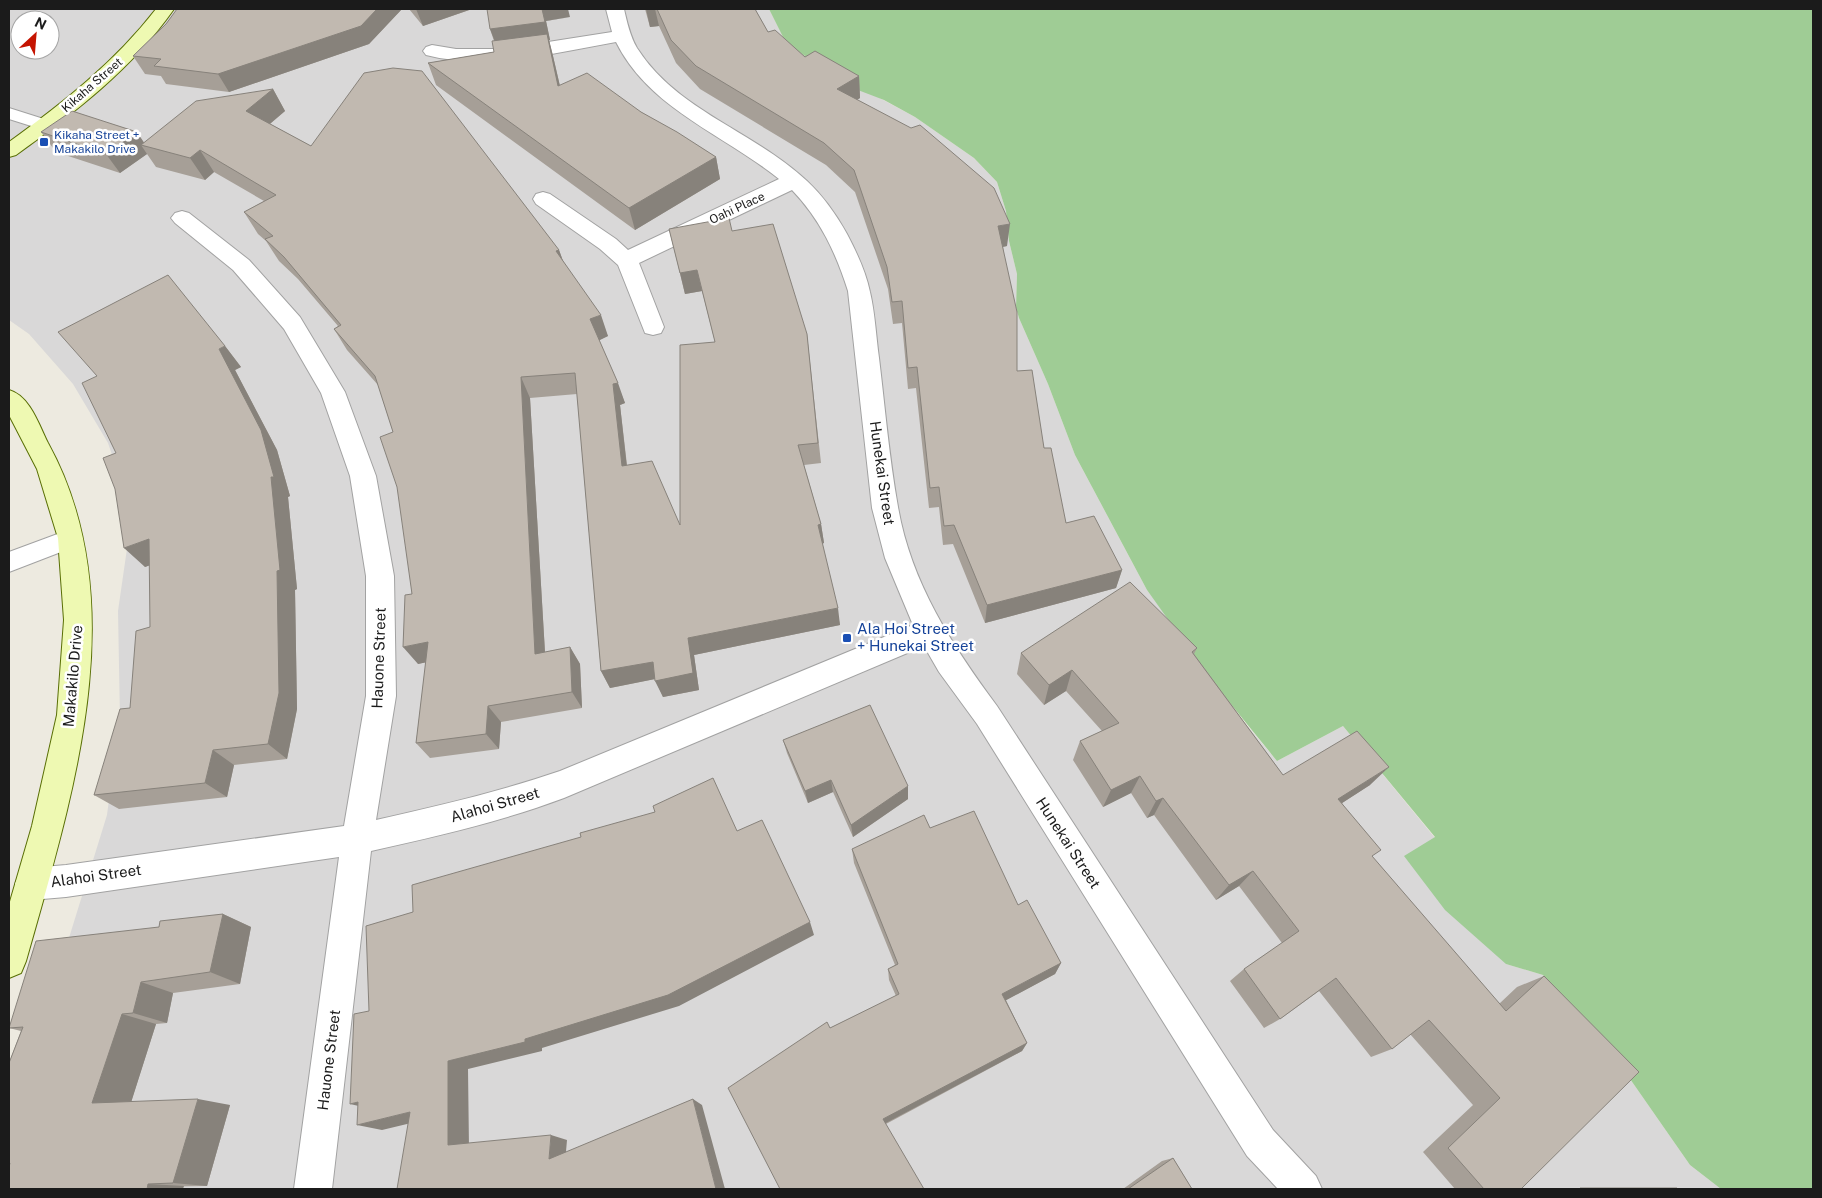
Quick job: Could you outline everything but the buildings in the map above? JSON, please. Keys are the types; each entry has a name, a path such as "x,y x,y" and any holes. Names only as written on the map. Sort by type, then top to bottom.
{"street":[{"name":"Kikaha Street","path":"9,151 80,98 121,61 153,26 165,9"},
{"name":"Hunekai Street","path":"614,9 622,36 640,65 656,83 675,100 775,164 819,208 836,234 850,261 859,291 885,508 898,558 919,610 949,662 987,716 1260,1143 1303,1189"},
{"path":"432,51 460,56 508,55 622,36"},
{"name":"Oahi Place","path":"626,260 793,181"},
{"path":"543,199 608,244 626,260 632,270 653,327"},
{"name":"Hauone Street","path":"182,218 241,265 292,322 333,392 363,476 380,576 381,696 357,839 313,1189"},
{"name":"Makakilo Drive","path":"9,398 19,411 50,469 71,538 78,620 72,715 48,826 9,962"},
{"name":"Alahoi Street","path":"31,884 66,882 357,839 462,816 514,802 564,784 931,630"}],"lane":[{"path":"9,113 44,125"},
{"path":"9,562 71,538"}],"shaded area":[{"path":"9,9 769,9 786,43 820,66 915,117 974,158 997,182 1006,211 1009,241 1017,274 1016,308 1075,455 1147,590 1240,717 1277,761 1343,726 1435,838 1506,964 1543,975 1628,1076 1690,1165 1721,1189 9,1189 9,1132 107,815 120,719 118,611 132,514 108,443 73,384 29,334 9,320"}],"green space":[{"path":"769,9 1813,9 1813,1189 1721,1189 1690,1165 1628,1076 1543,975 1506,964 1445,910 1404,856 1435,837 1343,726 1277,761 1212,681 1147,590 1075,455 1016,308 1017,274 1009,241 1006,211 997,182 974,158 915,117 884,100 850,87 786,43"}],"place":[{"name":"Kikaha Street + Makakilo Drive","path":"44,142"},
{"name":"Ala Hoi Street + Hunekai Street","path":"847,638"}]}
